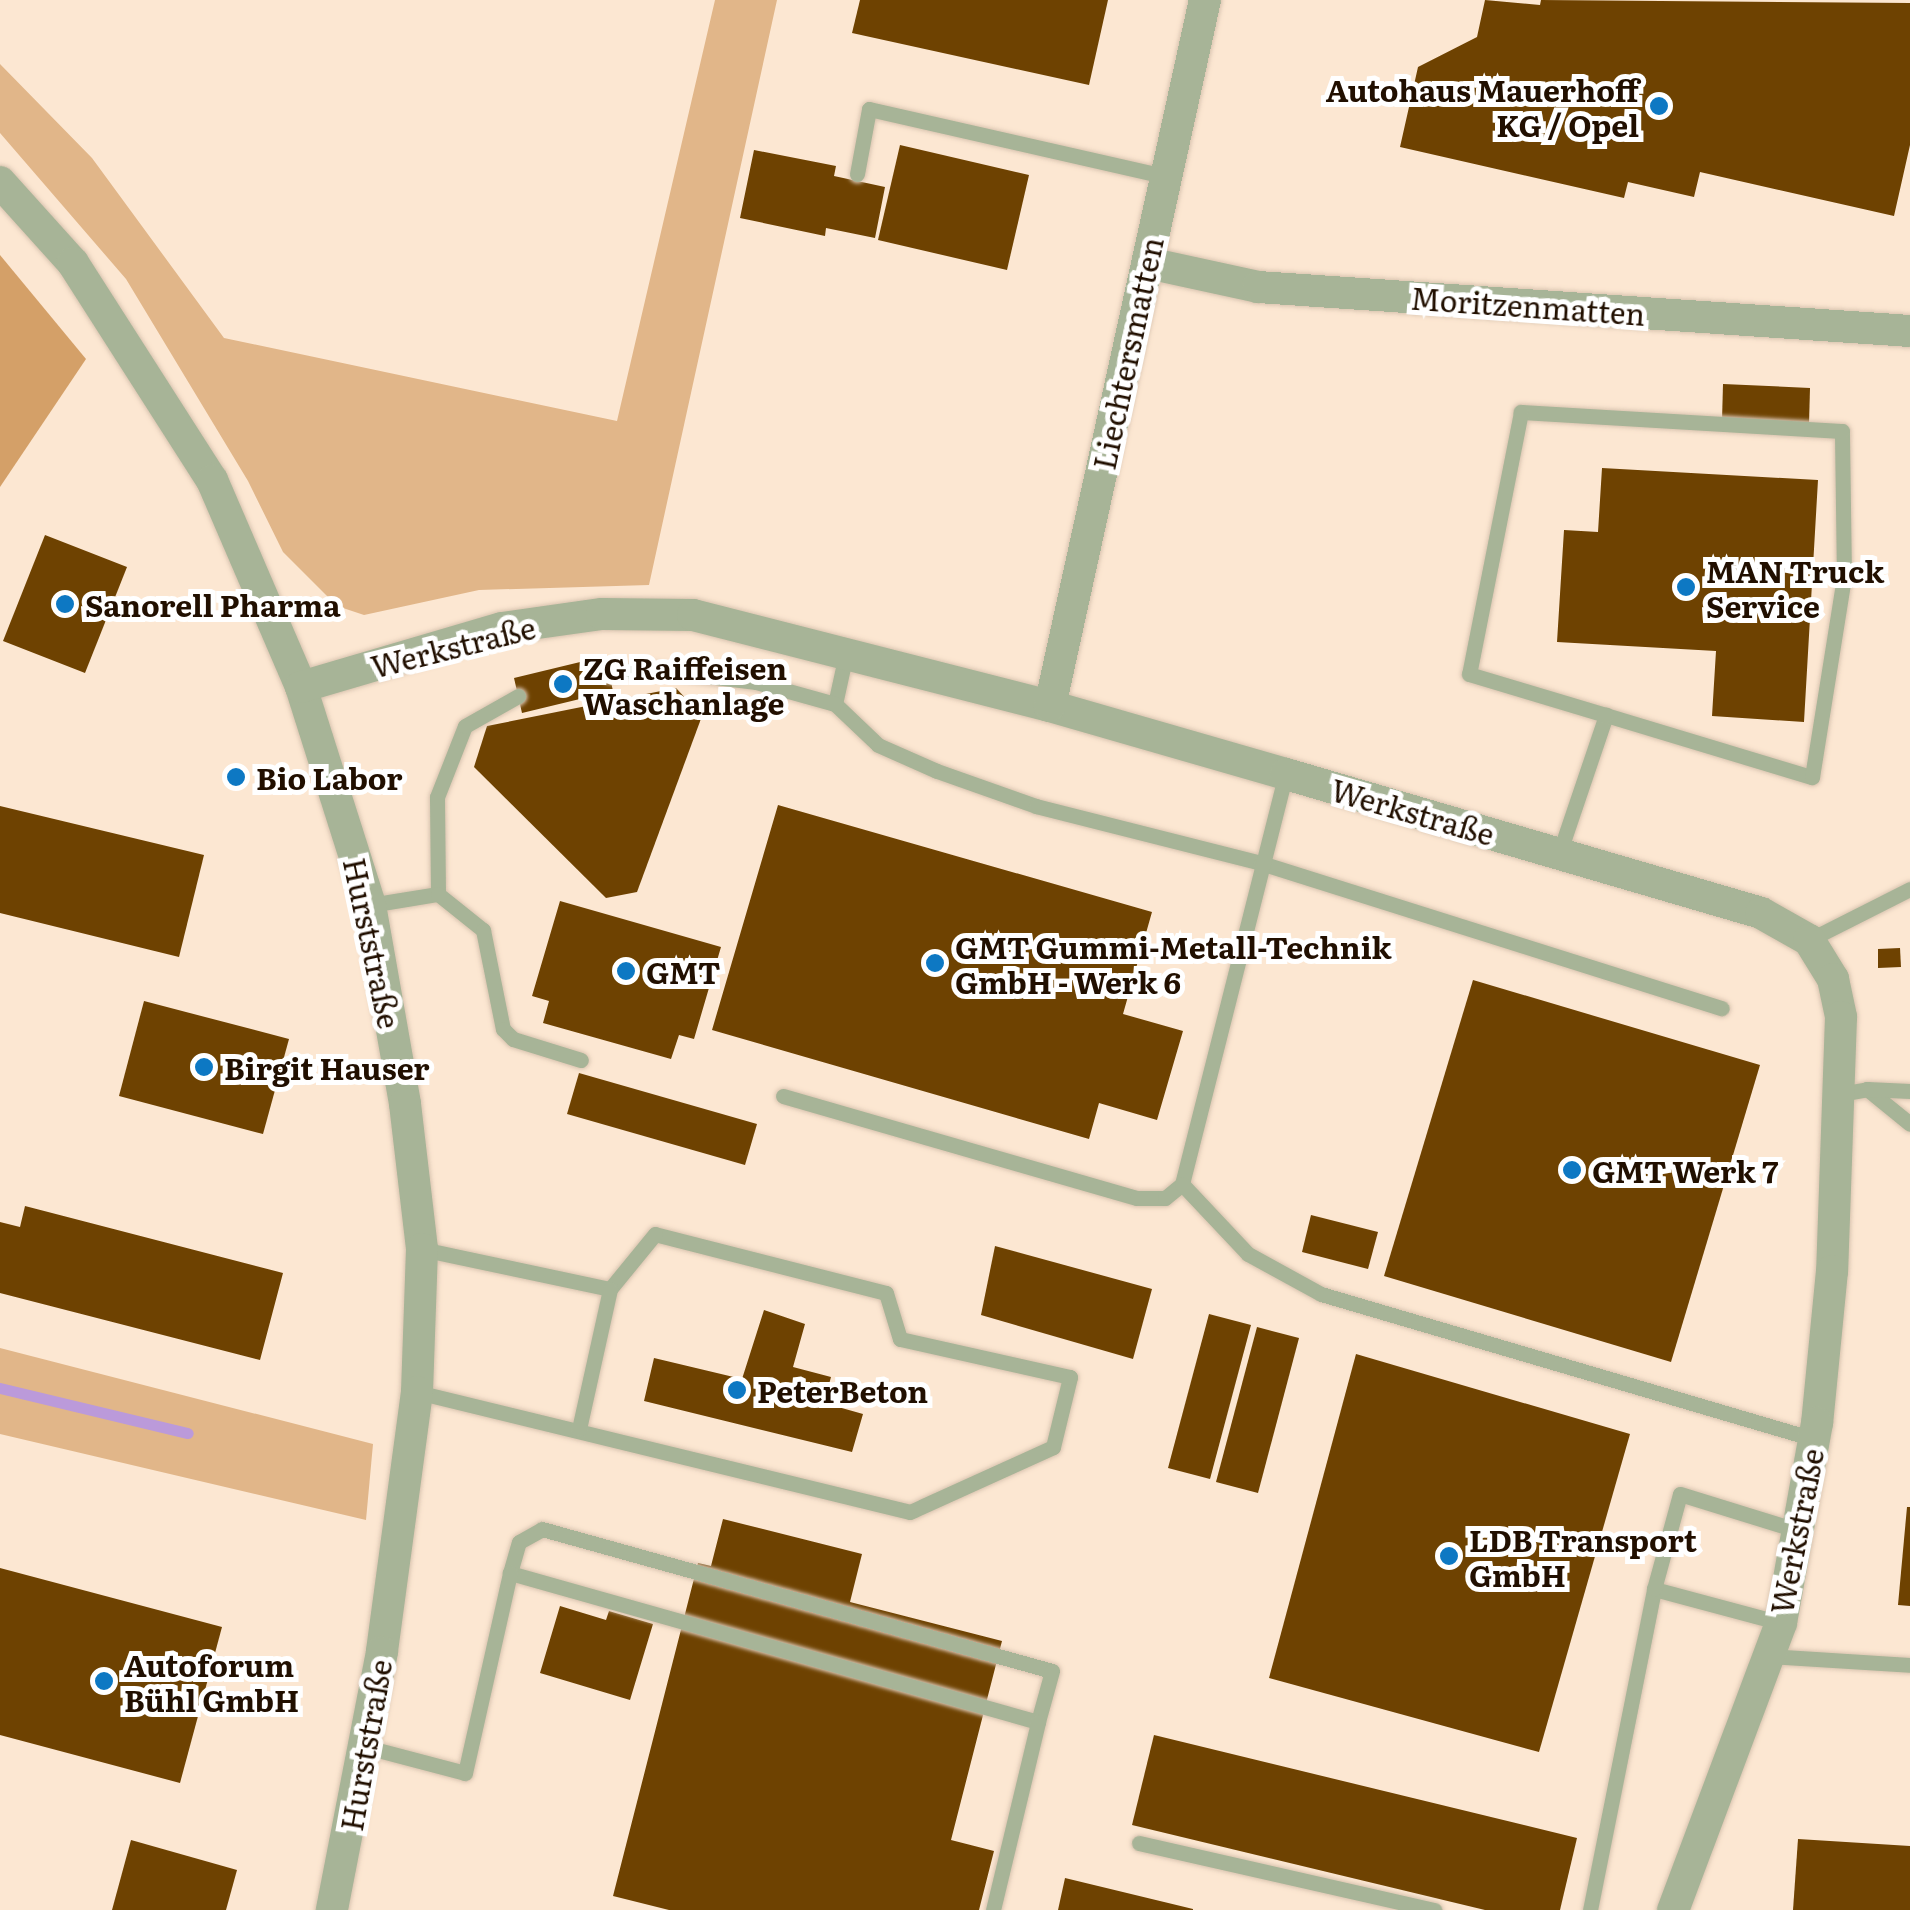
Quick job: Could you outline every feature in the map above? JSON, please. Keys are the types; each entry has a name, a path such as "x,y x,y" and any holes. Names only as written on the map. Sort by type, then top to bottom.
{"street":[{"name":"Liechtersmatten","path":"1050,706 1204,0"},
{"name":"Hurststraße","path":"0,182 72,263 212,480 301,688 370,904 405,1104 422,1249 417,1392 366,1747 332,1910"},
{"name":"Moritzenmatten","path":"1148,263 1258,287 1910,331"},
{"name":"Werkstraße","path":"301,688 502,628 602,614 693,616 1050,706 1286,774 1761,913 1809,940 1833,979 1854,1092 1814,1439 1780,1623 1705,1836 1674,1910"}],"lane":[{"path":"857,174 869,109 1165,176"},
{"path":"1521,412 1842,431 1844,578 1812,777 1606,714 1469,674 1521,412"},
{"path":"835,704 846,654"},
{"path":"609,675 641,668 756,682 835,704 878,746 937,772 1036,806 1261,863 1722,1008"},
{"path":"438,894 437,797 465,726 518,696"},
{"path":"1559,854 1606,714"},
{"path":"782,1096 1137,1198 1165,1198 1182,1184 1286,774"},
{"path":"1809,940 1910,888"},
{"path":"370,904 438,894 484,930 502,1029 513,1039 580,1060"},
{"path":"1854,1092 1910,1091"},
{"path":"1854,1092 1910,1124"},
{"path":"1182,1184 1248,1254 1322,1294 1814,1439"},
{"path":"417,1392 910,1512 1053,1447 1070,1377 900,1339 886,1293 655,1234 610,1289 580,1429"},
{"path":"422,1249 610,1289"},
{"path":"1590,1910 1654,1589 1680,1494 1796,1530"},
{"path":"366,1747 465,1773 518,1542 542,1529 1052,1671 993,1910"},
{"path":"510,1573 1038,1722"},
{"path":"1654,1589 1780,1623"},
{"name":"Werkstraße","path":"1768,1656 1910,1665"},
{"path":"1139,1843 1435,1910"}],"shaded area":[{"path":"715,0 777,0 649,585 479,590 364,615 337,606 283,552 248,481 126,279 0,133 0,64 92,158 224,338 617,421"},
{"path":"0,255 86,359 0,487"},
{"path":"0,1348 373,1444 366,1520 0,1434"}],"building":[{"path":"860,0 1108,0 1089,85 852,33"},
{"name":"Autohaus Mauerhoff KG / Opel","path":"1485,0 1540,5 1541,0 1910,3 1910,145 1894,216 1700,172 1694,197 1628,182 1624,198 1400,147 1418,67 1477,37"},
{"path":"900,145 1029,175 1007,270 878,240"},
{"path":"754,150 836,166 834,176 885,187 875,238 826,228 825,236 740,218"},
{"path":"1723,384 1810,388 1809,424 1722,421"},
{"name":"MAN Truck Service","path":"1602,468 1818,480 1804,722 1712,716 1716,651 1557,642 1564,530 1598,532"},
{"name":"Sanorell Pharma","path":"45,535 127,567 85,673 3,641"},
{"name":"ZG Raiffeisen Waschanlage","path":"605,656 613,691 522,713 514,678"},
{"path":"676,688 702,716 637,892 606,898 474,767 487,726"},
{"name":"Bio Labor","path":"244,767 248,781 229,786 225,772"},
{"name":"GMT Gummi-Metall-Technik GmbH - Werk 6","path":"778,805 1152,912 1123,1014 1183,1031 1157,1120 1099,1103 1089,1139 712,1030"},
{"path":"0,806 204,855 179,957 0,913"},
{"name":"GMT","path":"560,901 721,947 694,1039 679,1035 671,1059 543,1023 549,1001 532,996"},
{"path":"1900,948 1901,967 1878,968 1878,949"},
{"name":"GMT Werk 7","path":"1473,980 1760,1065 1671,1362 1384,1276"},
{"name":"Birgit Hauser","path":"144,1001 289,1039 263,1134 119,1096"},
{"path":"579,1073 757,1124 745,1165 567,1114"},
{"path":"25,1206 283,1273 260,1360 0,1293 0,1222 20,1227"},
{"path":"1311,1215 1378,1232 1368,1269 1302,1252"},
{"path":"995,1246 1152,1289 1133,1359 981,1315"},
{"name":"PeterBeton","path":"764,1310 805,1324 793,1367 831,1377 824,1403 863,1414 852,1452 644,1401 654,1358 742,1379"},
{"path":"1209,1314 1251,1325 1210,1479 1168,1468"},
{"path":"1257,1327 1299,1338 1258,1493 1216,1482"},
{"name":"LDB Transport GmbH","path":"1356,1354 1630,1434 1539,1752 1269,1678"},
{"path":"1910,1507 1910,1606 1898,1605"},
{"path":"723,1519 862,1554 850,1602 1002,1641 951,1840 994,1851 979,1910 669,1910 613,1896 698,1563 711,1566"},
{"name":"Autoforum Bühl GmbH","path":"0,1568 222,1627 180,1783 0,1735"},
{"path":"560,1606 606,1620 609,1611 653,1624 630,1700 540,1673"},
{"path":"1154,1735 1577,1838 1560,1910 1485,1910 1132,1825"},
{"path":"1798,1839 1910,1846 1910,1910 1793,1910"},
{"path":"131,1840 237,1870 226,1910 112,1910"},
{"path":"1065,1878 1193,1909 1193,1910 1058,1910"}],"waterway":[{"path":"0,1388 188,1433"}],"place":[{"name":"Autohaus Mauerhoff KG / Opel","path":"1659,106"},
{"name":"MAN Truck Service","path":"1686,587"},
{"name":"Sanorell Pharma","path":"65,604"},
{"name":"ZG Raiffeisen Waschanlage","path":"563,684"},
{"name":"Bio Labor","path":"236,777"},
{"name":"GMT Gummi-Metall-Technik GmbH - Werk 6","path":"935,963"},
{"name":"GMT","path":"626,971"},
{"name":"Birgit Hauser","path":"204,1067"},
{"name":"GMT Werk 7","path":"1572,1170"},
{"name":"PeterBeton","path":"737,1390"},
{"name":"LDB Transport GmbH","path":"1449,1556"},
{"name":"Autoforum Bühl GmbH","path":"104,1681"}]}
